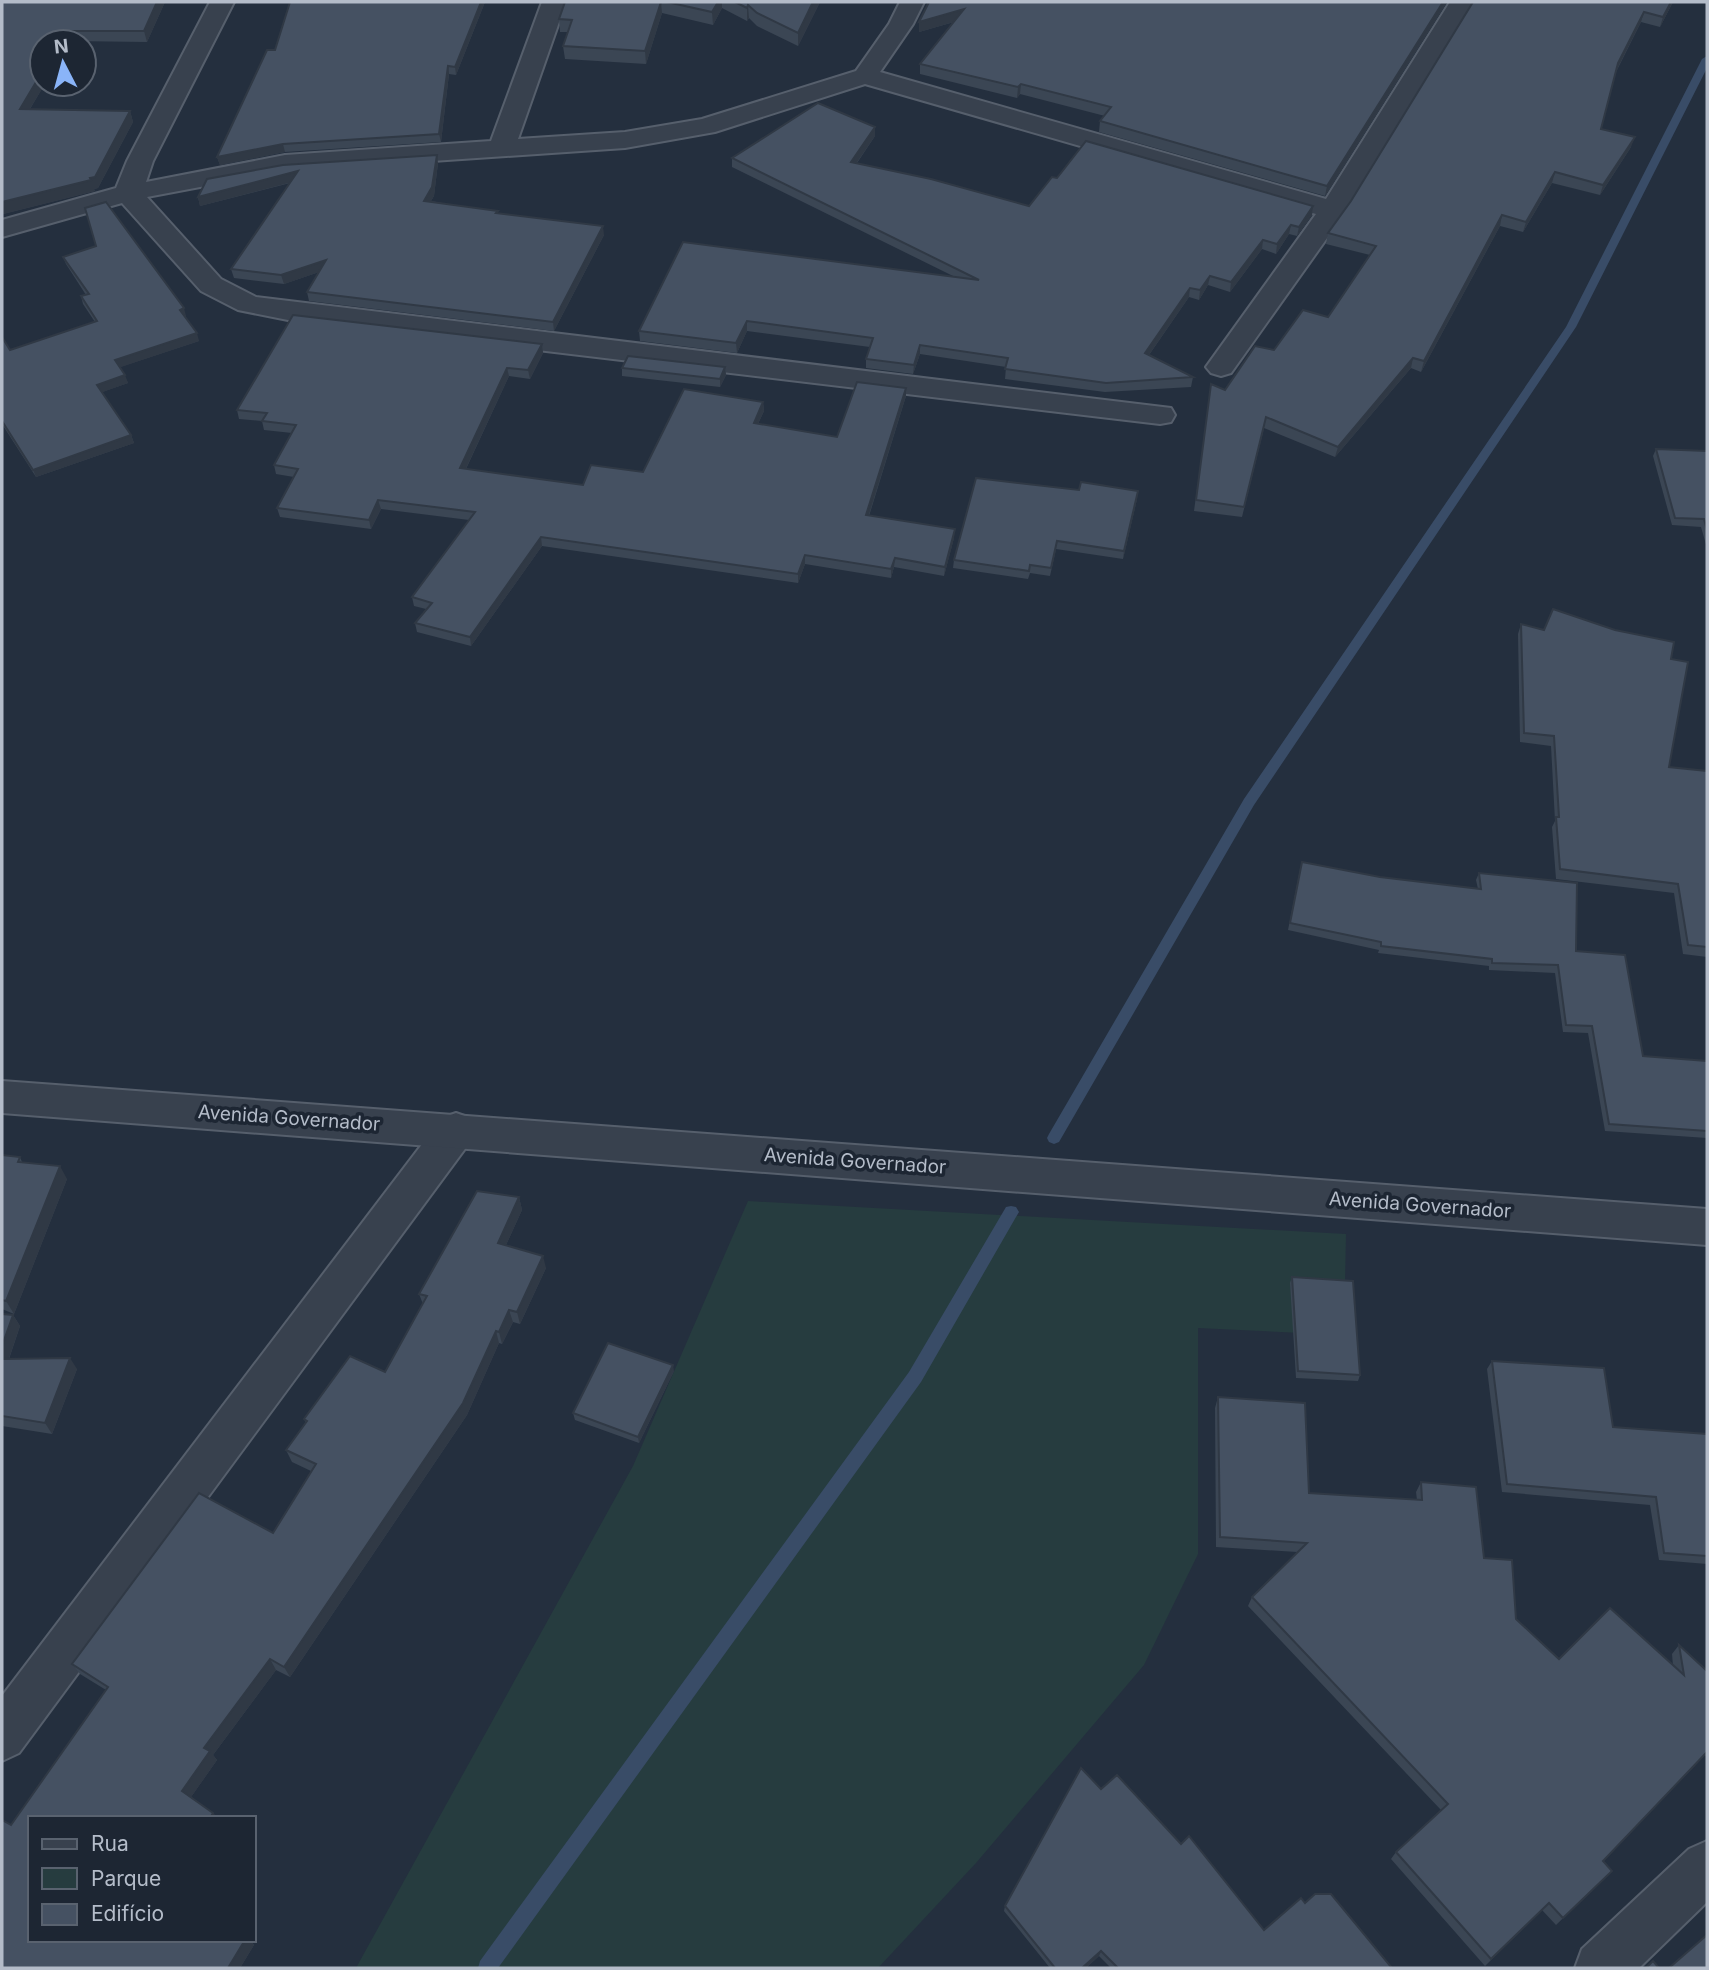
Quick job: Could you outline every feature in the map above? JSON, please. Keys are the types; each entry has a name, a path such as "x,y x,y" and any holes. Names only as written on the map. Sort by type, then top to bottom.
{"street":[{"path":"128,193 140,161 222,2"},
{"path":"502,148 554,2"},
{"path":"865,76 912,2"},
{"path":"1221,367 1333,210 1462,2"},
{"path":"2,229 128,193 285,163 625,140 706,126 865,76 1333,210"},
{"path":"128,193 211,285 248,304 293,312 1160,415"},
{"name":"Avenida Governador","path":"3,1098 456,1130 1707,1227"},
{"path":"2,1736 456,1130"},
{"path":"1601,1968 1707,1867"}],"green space":[{"path":"748,1201 1346,1234 1344,1335 1198,1328 1198,1554 1144,1665 976,1863 878,1968 356,1968 633,1466"}],"building":[{"path":"2,2 157,2 144,31 28,28 28,96 20,109 130,111 91,180 2,202"},
{"path":"290,2 481,2 455,67 448,66 439,134 283,144 217,157 267,50 275,50"},
{"path":"565,2 661,2 645,51 563,46 572,20 559,19"},
{"path":"667,2 718,2 712,12"},
{"path":"735,2 813,2 798,33 757,13 748,5 747,8"},
{"path":"929,2 1443,2 1327,186 1100,121 1111,107 1021,84 1018,87 920,64 964,9 919,22"},
{"path":"1473,2 1671,2 1663,17 1644,12 1618,63 1601,129 1635,137 1603,185 1555,172 1526,222 1502,215 1424,361 1413,358 1338,447 1266,417 1244,507 1196,500 1211,384 1225,390 1255,346 1274,350 1303,310 1328,317 1376,246 1328,233 1351,201"},
{"path":"818,103 875,127 851,162 931,179 1029,206 1052,177 1057,178 1086,141 1313,206 1299,227 1291,225 1277,244 1263,240 1231,282 1210,276 1200,290 1190,288 1145,353 1193,377 1106,383 1005,369 1008,358 920,345 914,365 866,359 873,338 747,321 736,343 639,331 683,242 979,280 732,158"},
{"path":"437,155 432,187 424,201 603,226 553,322 307,292 326,260 281,275 231,269 298,171 198,197 207,179 283,165"},
{"path":"106,202 184,308 180,310 197,333 115,360 125,375 97,385 131,435 33,470 2,421 2,337 10,350 97,321 81,296 89,294 63,257 96,246 85,208"},
{"path":"293,315 542,344 528,370 507,368 460,468 583,485 591,465 643,472 684,389 763,402 754,423 837,437 857,382 906,388 866,515 955,529 945,567 895,558 891,569 805,555 798,574 541,537 470,637 415,623 432,603 412,597 475,512 378,500 369,520 277,508 298,469 274,465 296,425 262,421 267,413 237,410"},
{"path":"628,356 725,367 720,379 622,368"},
{"path":"1656,449 1707,451 1707,530 1704,519 1675,518"},
{"path":"976,478 1079,490 1081,482 1138,491 1124,551 1057,541 1051,568 1030,565 1029,571 954,560"},
{"path":"1553,609 1615,630 1674,642 1671,659 1688,662 1669,767 1707,771 1707,947 1688,945 1678,884 1560,869 1554,736 1524,733 1521,624 1544,630"},
{"path":"1302,862 1380,877 1481,889 1479,873 1577,883 1576,951 1625,955 1643,1056 1707,1061 1707,1131 1609,1124 1592,1026 1566,1025 1558,965 1492,963 1492,959 1381,946 1381,942 1290,923"},
{"path":"2,1155 20,1157 18,1162 60,1166 6,1301 2,1300"},
{"path":"477,1191 519,1197 498,1243 543,1256 517,1312 509,1310 499,1332 496,1331 463,1403 284,1667 270,1659 204,1748 210,1751 182,1791 213,1813 211,1816 28,1816 28,1942 244,1942 228,1968 2,1968 2,1820 11,1825 108,1687 72,1664 199,1493 273,1533 316,1464 286,1450 307,1421 304,1419 350,1356 385,1372 427,1296 419,1294"},
{"path":"1292,1277 1353,1281 1360,1375 1298,1371"},
{"path":"2,1314 13,1315 2,1346"},
{"path":"608,1343 673,1365 638,1437 573,1413"},
{"path":"70,1358 45,1423 2,1416 2,1359"},
{"path":"1492,1361 1604,1368 1613,1427 1707,1434 1707,1556 1664,1553 1656,1497 1507,1484"},
{"path":"1218,1397 1305,1403 1309,1493 1422,1500 1421,1482 1476,1487 1484,1558 1512,1560 1516,1619 1559,1659 1610,1608 1684,1675 1679,1645 1707,1671 1707,1752 1603,1861 1612,1871 1563,1918 1549,1903 1491,1959 1396,1852 1448,1804 1252,1597 1307,1543 1220,1537"},
{"path":"1081,1768 1101,1789 1117,1775 1181,1844 1189,1836 1264,1930 1301,1898 1305,1903 1315,1894 1331,1894 1392,1968 1118,1968 1101,1951 1082,1968 1055,1968 1005,1906"},
{"path":"1707,1935 1707,1968 1669,1968"},
{"path":"1653,1961 1659,1968 1646,1968"}],"waterway":[{"path":"1054,1138 1249,802 1571,327 1707,59"},
{"path":"487,1968 915,1377 1011,1212"}]}
